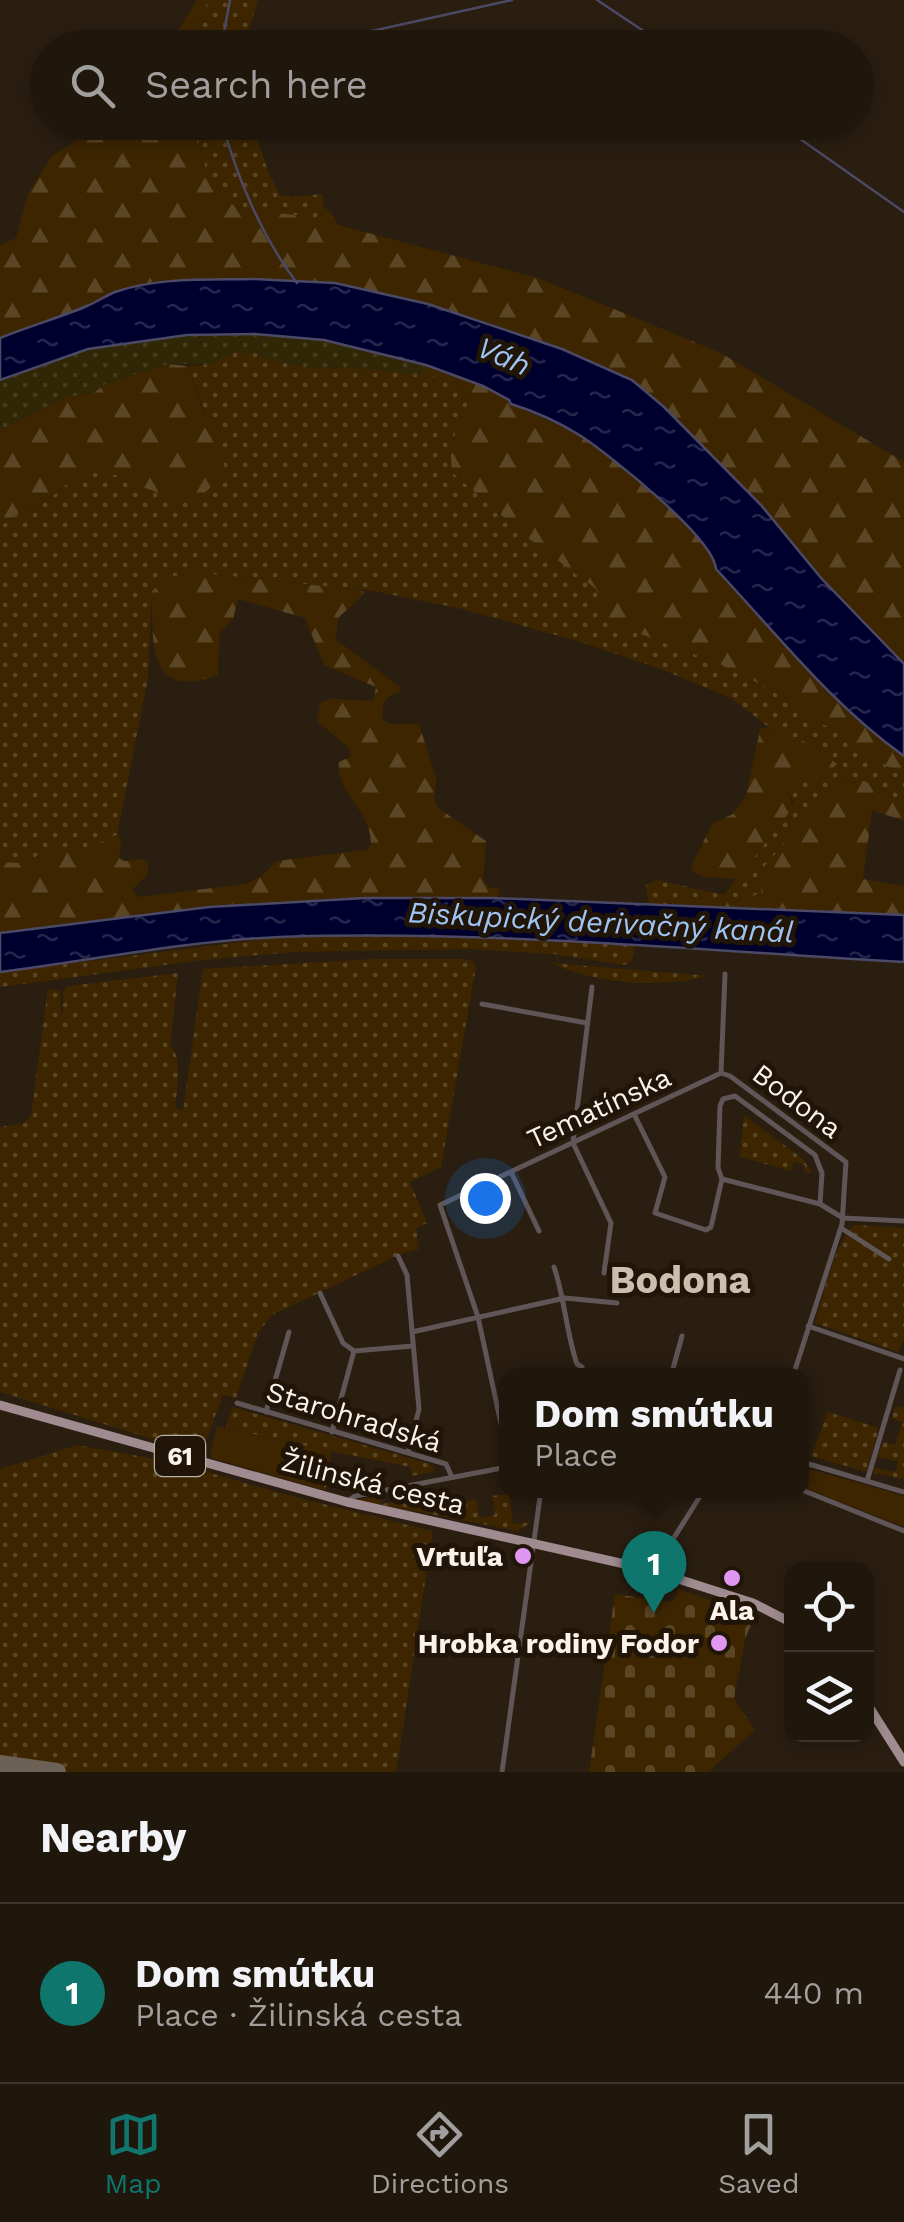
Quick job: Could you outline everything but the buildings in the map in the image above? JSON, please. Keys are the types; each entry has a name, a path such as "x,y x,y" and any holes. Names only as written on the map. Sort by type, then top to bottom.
{"main road":[{"name":"Žilinská cesta","path":"0,1405 346,1502 654,1571 753,1603 784,1619"},
{"path":"874,1715 904,1762"}],"street":[{"name":"Bodona","path":"725,974 721,1072 846,1162 844,1218 795,1368"},
{"path":"592,987 573,1144 610,1222 604,1273"},
{"path":"482,1004 587,1024"},
{"name":"Tematínska","path":"478,1318 440,1205 721,1072"},
{"path":"634,1114 665,1178 655,1213 706,1230 711,1226 722,1179 718,1168 723,1100 736,1096 815,1155 822,1173 820,1204"},
{"path":"771,1122 778,1112"},
{"path":"511,1172 539,1231"},
{"path":"722,1179 820,1204 844,1218 904,1221"},
{"path":"841,1228 889,1259"},
{"path":"398,1256 407,1275 420,1409 408,1453"},
{"path":"554,1267 578,1368"},
{"path":"320,1293 343,1343 354,1351 413,1346"},
{"path":"412,1332 564,1298 617,1304"},
{"path":"478,1318 499,1418"},
{"path":"808,1326 903,1362 866,1481"},
{"path":"266,1412 288,1332"},
{"path":"673,1368 682,1336"},
{"path":"332,1432 354,1351"},
{"name":"Starohradská","path":"237,1403 446,1464 452,1477"},
{"path":"809,1464 904,1492"},
{"path":"346,1502 355,1496 499,1468"},
{"path":"809,1493 904,1531"},
{"path":"502,1772 540,1498"},
{"path":"654,1571 699,1498"}],"green space":[{"path":"197,0 208,0 197,30 178,30"},
{"path":"208,0 258,0 249,30 197,30"},
{"path":"77,140 198,140 208,178 235,207 308,217 538,278 719,352 904,462 904,664 821,578 761,505 632,380 480,320 335,283 196,280 115,292 0,338 0,245 16,238 28,194 52,156"},
{"path":"198,140 258,140 280,195 323,194 323,207 338,225 235,207 208,178"},
{"path":"234,352 316,368 421,375 423,370 457,386 469,401 452,472 524,535 596,589 603,605 601,619 718,663 768,688 904,777 904,804 865,782 838,783 760,886 763,892 745,900 670,898 667,900 671,906 649,904 646,885 657,880 724,895 794,802 788,792 793,779 821,776 800,739 775,732 731,698 658,668 462,609 373,591 190,572 152,591 148,678 117,835 82,850 45,851 26,863 0,862 0,527 15,515 44,503 83,471 97,470 122,476 145,488 199,498 226,473 188,366 211,364"},
{"path":"168,364 188,366 202,409 217,434 226,473 199,498 180,500 122,476 83,471 43,503 15,515 0,527 0,430 67,397 93,393 107,383"},
{"path":"426,365 494,390 511,404 578,434 618,464 689,526 821,684 904,756 904,777 768,688 718,663 601,619 603,605 596,589 524,535 452,472 450,446 469,400 457,386 426,373"},
{"path":"190,572 365,593 339,617 335,639 400,687 400,692 385,702 383,720 390,724 419,724 436,778 434,798 438,808 486,841 483,880 490,888 500,889 499,895 209,907 0,933 0,862 26,863 45,851 82,850 117,835 121,839 119,858 143,859 148,863 147,875 132,890 139,897 245,884 261,877 276,861 366,850 371,845 366,822 339,772 339,762 350,757 350,749 317,721 320,703 330,699 373,701 376,687 324,665 305,618 238,599 233,619 219,633 218,675 195,681 177,680 158,662 152,591 167,578"},
{"path":"763,727 800,739 837,764 826,775 793,779 788,792 793,807 738,879 704,877 691,867 712,824 733,814 746,796"},
{"path":"859,779 904,804 904,821 872,810 863,879 904,886 904,915 667,903 670,898 745,900 762,892 762,869 838,783"},
{"path":"452,934 635,945 632,961 624,965 554,954 470,949 294,952 0,987 0,972 274,938"},
{"path":"371,959 465,959 473,961 476,967 441,1167 410,1182 427,1223 416,1228 419,1249 272,1315 258,1333 236,1398 223,1395 201,1454 0,1392 0,1127 25,1123 31,1116 48,989 60,991 61,1014 63,992 68,986 178,973 170,1045 178,1065 175,1108 183,1111 203,969"},
{"path":"551,963 710,976 671,982 629,982 588,976"},
{"path":"744,1115 803,1159 812,1173 804,1172 805,1165 794,1161 791,1171 740,1157"},
{"path":"855,1225 904,1228 904,1339 898,1352 815,1323 836,1255"},
{"path":"895,1406 904,1408 904,1479 873,1473 874,1468 896,1472 898,1461 877,1457 884,1442 895,1445 902,1422 892,1418"},
{"path":"232,1407 430,1464 435,1471 412,1476 410,1467 331,1451 323,1490 328,1451 226,1428"},
{"path":"828,1412 879,1428 866,1472 811,1456"},
{"path":"217,1426 328,1451 323,1490 212,1458"},
{"path":"77,1445 172,1462 433,1531 396,1772 0,1772 0,1469"},
{"path":"809,1469 904,1496 904,1527 809,1490"},
{"path":"419,1491 444,1500 447,1514 459,1512 458,1503 476,1499 480,1518 495,1515 492,1496 499,1495 499,1498 510,1498 513,1524 531,1522 518,1531 357,1500 380,1495 382,1504 419,1496"},
{"path":"678,1589 755,1615 745,1639 734,1699 755,1730 708,1772 589,1772 615,1594 669,1602 676,1598"}],"sand":[{"path":"255,334 324,340 426,365 421,375 316,368 235,352 211,364 168,364 107,383 93,393 67,397 0,430 0,380 88,349 187,335"}],"water":[{"name":"Váh","path":"254,279 335,283 428,304 562,349 632,380 761,505 821,578 904,664 904,756 853,714 806,667 716,569 698,538 659,498 581,436 511,404 483,386 426,365 324,340 255,334 187,335 88,349 0,380 0,338 115,292 166,282"},
{"name":"Biskupický derivačný kanál","path":"365,898 494,898 904,915 904,962 592,942 358,936 210,942 0,972 0,933 209,907"}],"waterway":[{"path":"224,30 230,0"},
{"path":"376,30 512,0"},
{"path":"597,0 642,30"},
{"path":"228,140 252,206 297,283"},
{"path":"802,140 904,212"}],"taxiway":[{"path":"0,1764 57,1772"}],"place":[{"name":"Vrtuľa","path":"523,1556"},
{"name":"Ala","path":"732,1578"},
{"name":"Dom smútku","path":"654,1613"},
{"name":"Hrobka rodiny Fodor","path":"719,1643"}],"district":[{"name":"Bodona","path":"680,1280"}]}
